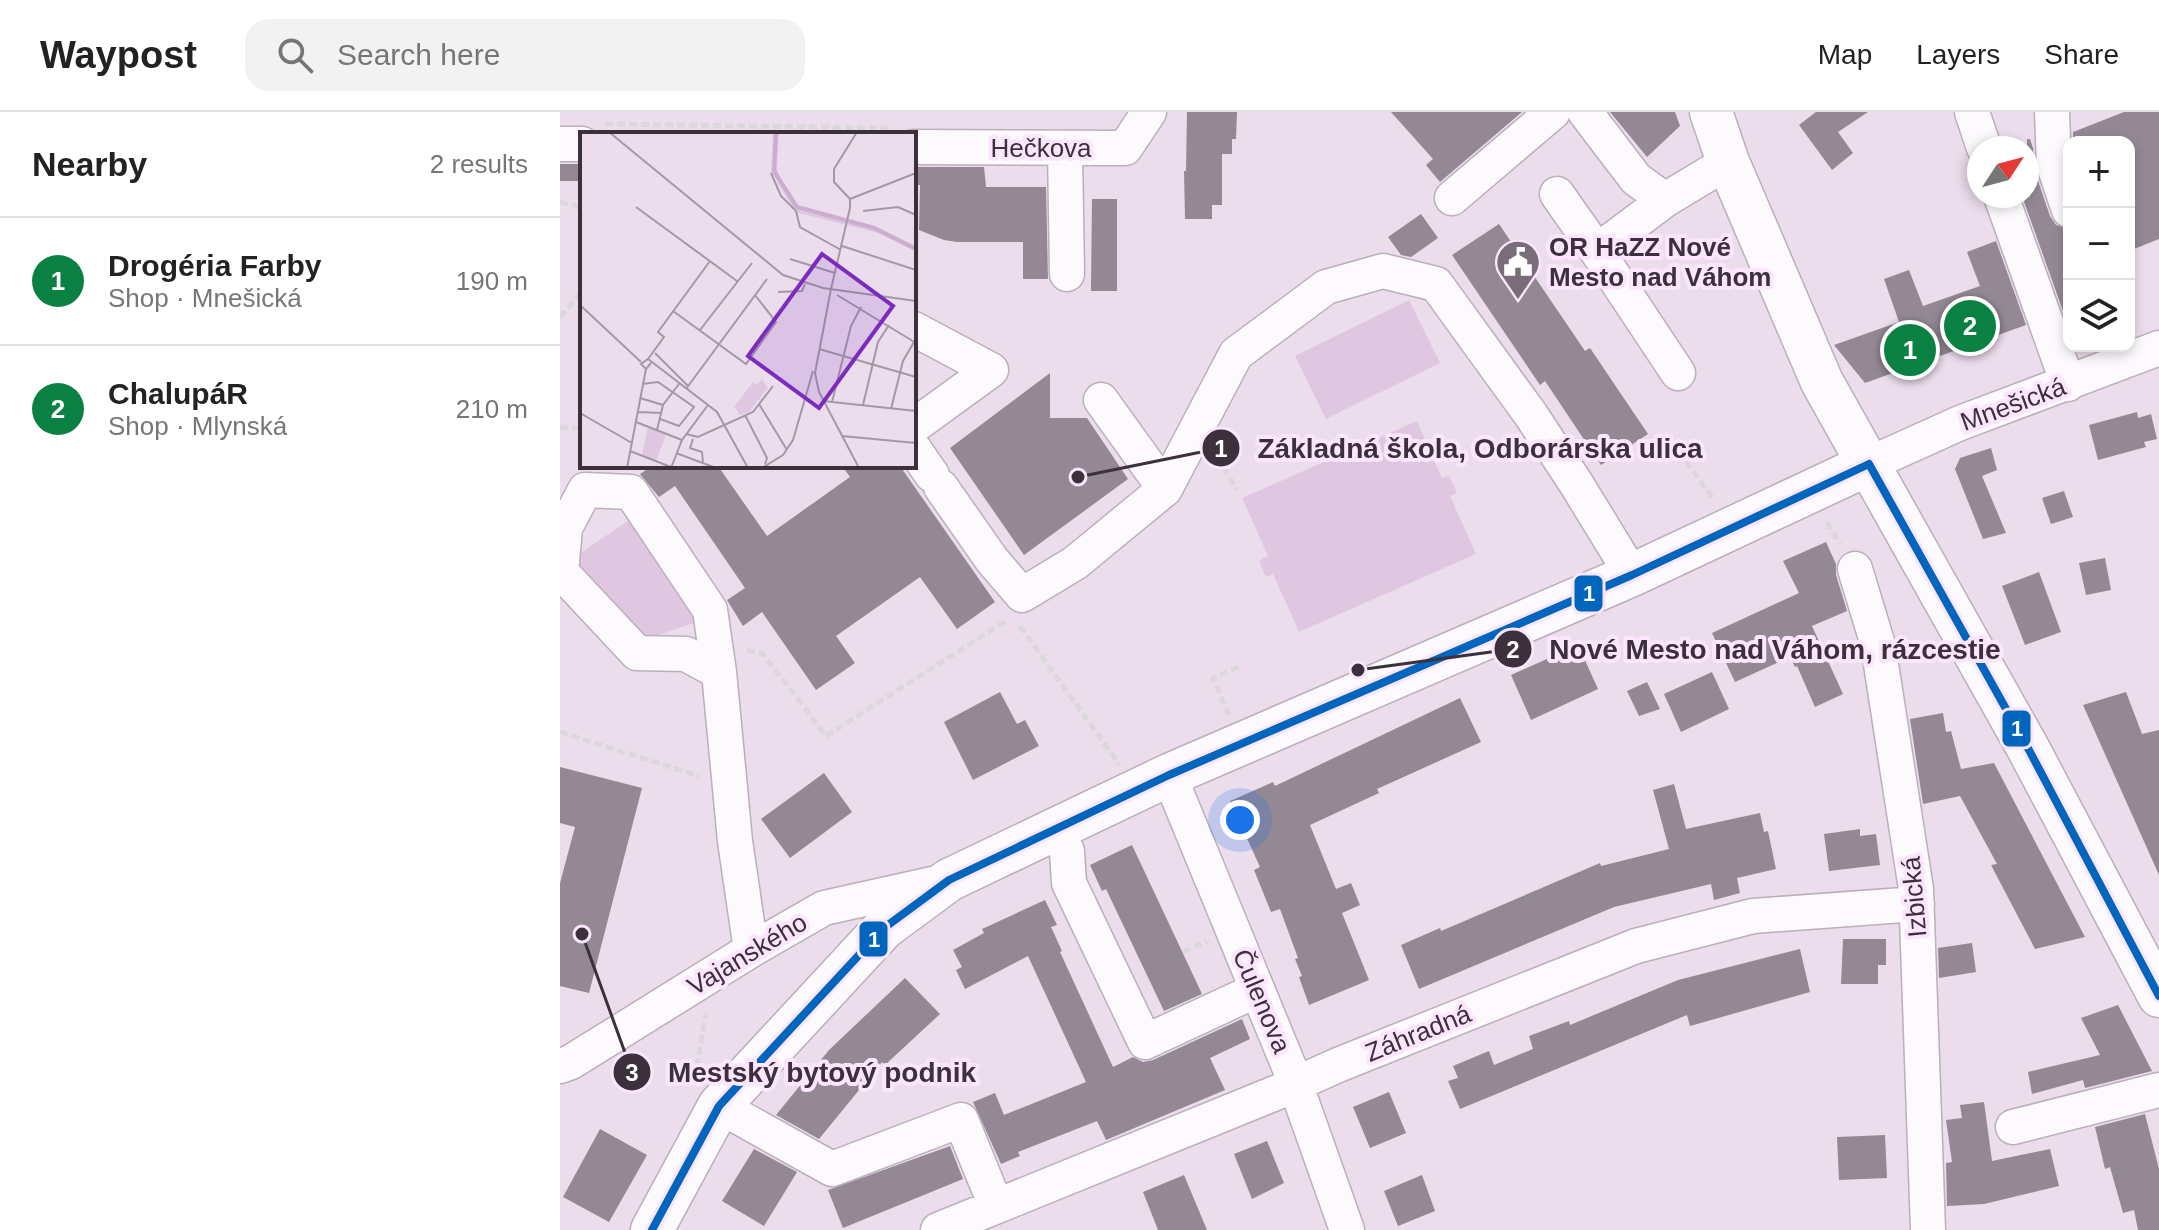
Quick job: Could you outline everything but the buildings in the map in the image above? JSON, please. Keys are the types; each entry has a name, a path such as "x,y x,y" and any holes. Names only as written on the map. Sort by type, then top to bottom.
{"main road":[{"path":"1711,112 1728,162 1822,382 2029,750 2159,996"},
{"path":"662,1225 709,1095 884,928 949,880 1169,775 1632,575 1869,464"}],"street":[{"name":"Hečkova","path":"916,138 1065,149 1125,148 1149,112"},
{"path":"1452,198 1553,112"},
{"path":"1585,112 1636,179 1665,200"},
{"path":"1972,112 1980,136"},
{"path":"2052,112 2054,166 2068,208"},
{"path":"560,144 580,137"},
{"path":"1065,149 1067,274"},
{"path":"1597,251 1665,200 1728,162"},
{"path":"1557,194 1678,373"},
{"path":"2005,208 2068,384"},
{"path":"929,470 992,560 1022,595 1075,563 1165,489 1236,354 1326,287 1383,271 1436,284 1531,415 1632,575"},
{"path":"916,330 991,370 916,425"},
{"name":"Mnešická","path":"1869,464 1960,423 2159,348"},
{"path":"1101,400 1165,489"},
{"path":"717,657 637,653 561,572 565,528 585,490 631,492 710,610 717,657 735,841 751,950"},
{"name":"Izbická","path":"1855,569 1878,645 1917,904 1928,1230"},
{"name":"Čulenova","path":"1169,775 1290,1069 1347,1230"},
{"path":"1055,828 1067,851 1069,883 1145,1042 1257,990"},
{"name":"Vajanského","path":"560,1066 824,908 949,880"},
{"name":"Záhradná","path":"938,1230 1636,946 1753,916 1917,904"},
{"path":"2013,1127 2159,1090"},
{"path":"709,1095 832,1169 961,1120 996,1206"}],"path":[{"path":"560,202 580,209"},
{"path":"560,317 580,294"},
{"path":"560,427 580,429"},
{"path":"1672,442 1714,500"},
{"path":"717,657 763,654 826,736 1018,613 1022,595"},
{"path":"1024,632 1113,756"},
{"path":"1229,716 1213,678 1238,667"},
{"path":"560,732 683,771"},
{"path":"1183,952 1216,937"},
{"path":"707,1006 696,1073 709,1095"}],"shaded area":[{"path":"1409,300 1440,363 1326,419 1295,356"},
{"path":"1417,421 1442,478 1449,476 1457,493 1450,496 1476,554 1299,632 1273,574 1266,577 1259,561 1268,556 1242,498"},
{"path":"638,514 696,622 637,643 567,562"}],"transit line":[{"name":"1","path":"1869,464 2029,750 2159,996"},
{"name":"1","path":"652,1230 719,1106 884,928 949,880 1169,775 1632,575 1869,464"}],"place":[{"name":"OR HaZZ Nové Mesto nad Váhom","path":"1518,301"},
{"name":"ChalupáR","path":"1970,326"},
{"name":"Drogéria Farby","path":"1910,350"},
{"name":"Základná škola, Odborárska ulica","path":"1078,477"},
{"name":"Nové Mesto nad Váhom, rázcestie","path":"1358,670"},
{"name":"Mestský bytový podnik","path":"582,934"}]}
